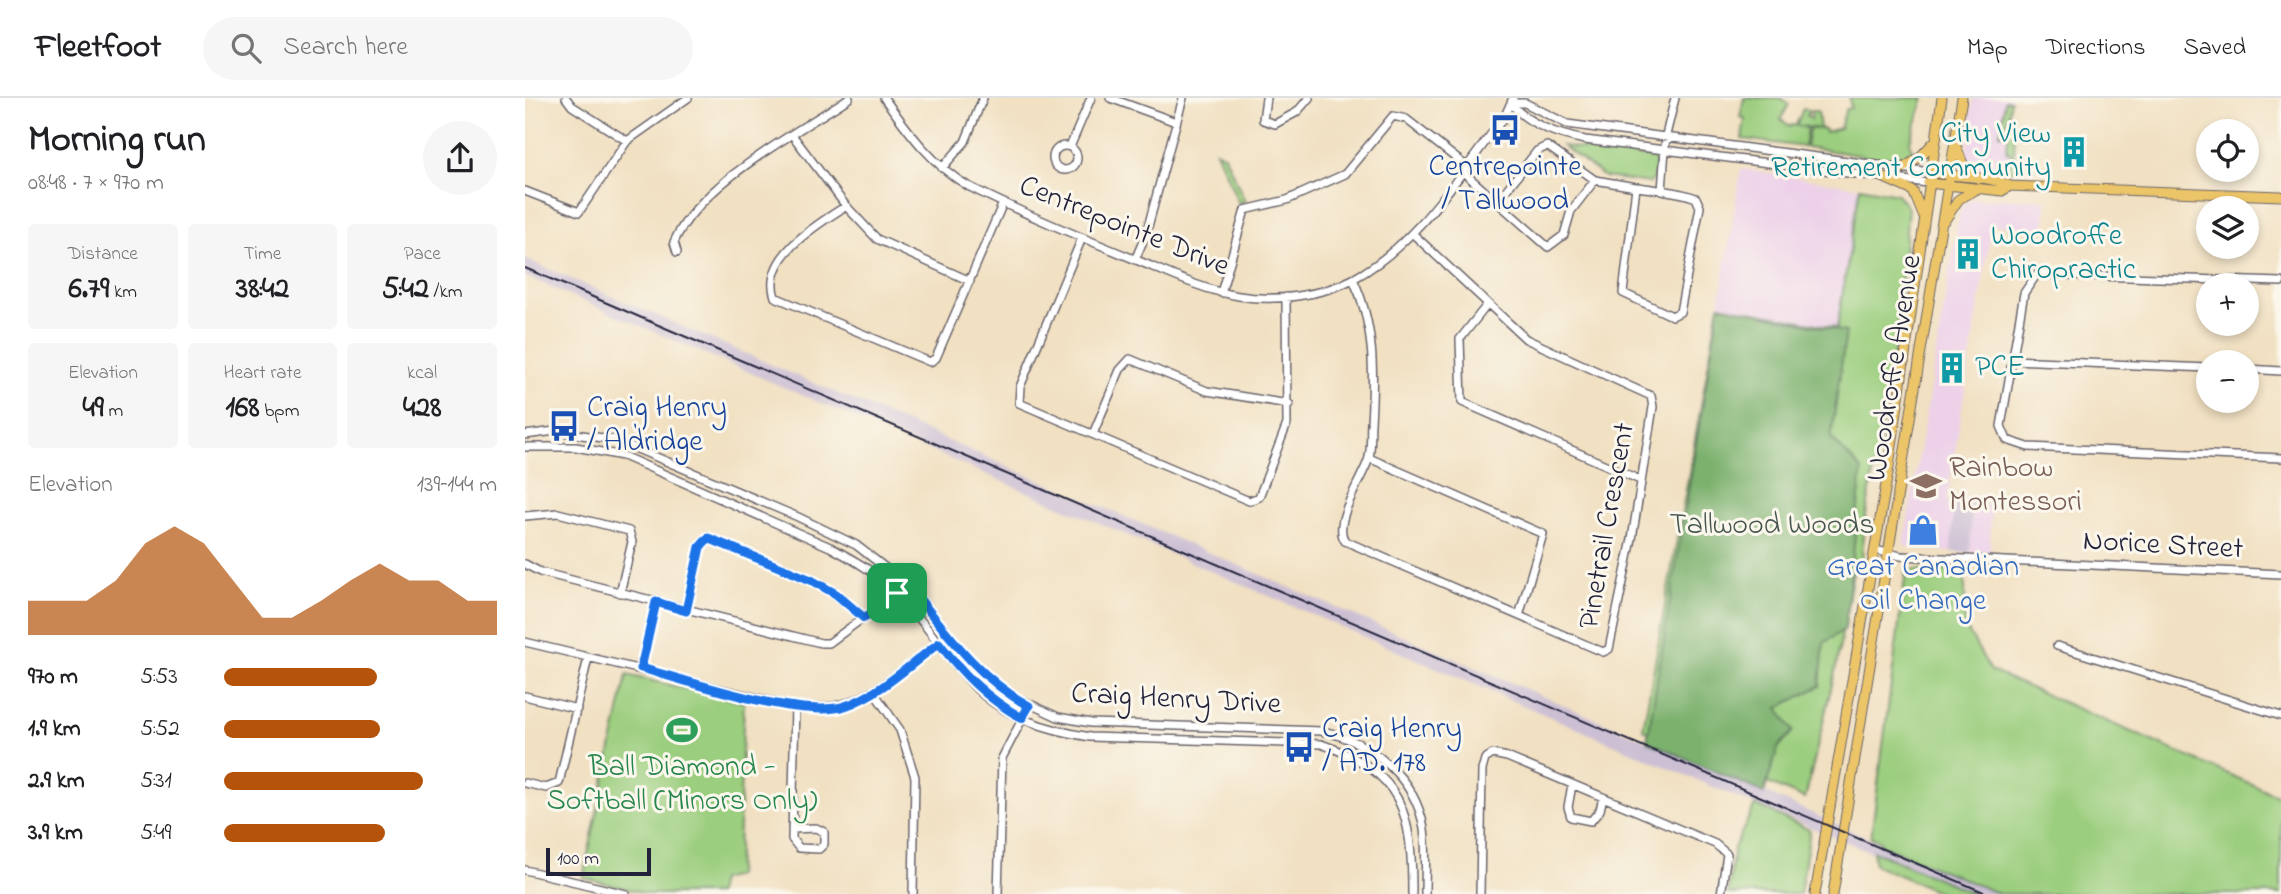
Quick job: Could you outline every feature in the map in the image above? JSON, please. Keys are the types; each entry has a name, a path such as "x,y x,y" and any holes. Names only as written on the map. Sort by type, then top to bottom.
{"main road":[{"name":"Woodroffe Avenue","path":"1815,894 1875,550 1942,98"},
{"name":"Woodroffe Avenue","path":"1833,894 1962,98"},
{"path":"1903,168 1919,158 1935,141"},
{"path":"1955,145 1965,169 1980,180"},
{"path":"1930,172 1949,182 1976,190 2002,191 2010,186"},
{"path":"1880,176 1913,191 1923,217"},
{"path":"1928,183 2001,180 2010,186 2281,196"},
{"path":"1943,223 1959,199 1976,190"},
{"path":"1835,780 1852,784"},
{"path":"1819,870 1836,874"}],"street":[{"path":"566,98 572,106 627,141"},
{"path":"525,191 579,212 627,141 688,98"},
{"path":"677,252 674,242 698,205 849,98"},
{"name":"Centrepointe Drive","path":"884,98 923,149 942,168 1003,203 1135,260 1221,293 1263,299 1330,288 1353,279 1412,233 1505,116 1512,100"},
{"path":"942,168 965,142 983,98"},
{"path":"1070,147 1091,98"},
{"path":"1110,98 1176,122"},
{"path":"1135,260 1146,234 1183,98"},
{"path":"1266,98 1263,120 1275,124 1289,118 1309,98"},
{"path":"1662,191 1666,135 1675,98"},
{"path":"1512,100 1525,103 1567,124 1930,172"},
{"path":"1512,100 1519,114 1565,136 1928,183"},
{"path":"1221,293 1245,210 1287,200 1345,174 1393,116 1406,119 1464,168 1496,203 1548,247 1564,235 1571,211 1595,180"},
{"path":"793,136 846,206 877,239 970,281"},
{"path":"1496,203 1542,147 1555,148 1595,180 1691,196 1700,202 1683,308 1672,316 1622,293 1636,187"},
{"path":"846,206 789,248 773,281 775,297 930,362 936,358 1003,203"},
{"name":"Pinetrail Crescent","path":"1353,279 1366,307 1373,348 1369,458 1341,523 1340,531 1345,541 1603,652 1609,649 1632,540 1653,407 1651,396 1535,345 1412,233"},
{"path":"1082,238 1020,387 1019,402 1249,501 1259,497 1281,446 1289,404 1286,297"},
{"path":"2281,282 2037,274 2024,293 2001,418 2003,435 2008,440 2028,447 2281,458"},
{"path":"1487,304 1460,339 1459,390 1462,402 1640,480"},
{"path":"1094,434 1119,370 1130,359 1215,393 1289,404"},
{"path":"2012,359 2196,367"},
{"path":"2259,370 2281,371"},
{"name":"Craig Henry Drive","path":"525,435 555,431 616,440 798,516 856,545 910,587 949,636 991,682 1029,706 1058,717 1091,723 1321,731 1342,735 1379,755 1413,798 1423,827 1425,894"},
{"name":"Craig Henry Drive","path":"525,447 576,447 634,460 793,528 861,564 897,593 976,689 1022,718 1056,731 1090,737 1321,744 1354,755 1386,781 1406,818 1412,841 1412,894"},
{"path":"1369,458 1543,534 1518,617"},
{"path":"525,516 558,513 629,531 632,542 620,593"},
{"path":"686,611 700,547 708,538 714,538 811,580 836,594 864,618"},
{"name":"Norice Street","path":"1875,550 1890,554 2281,575"},
{"path":"525,564 540,572 686,611 821,643 829,643 897,593 910,587"},
{"path":"641,668 656,602"},
{"path":"525,642 795,706 826,710 853,703 873,691 949,636"},
{"path":"2057,646 2281,716"},
{"path":"525,783 546,788 559,783 588,658"},
{"path":"873,691 900,730 915,777 913,894"},
{"path":"525,696 577,709"},
{"path":"792,829 816,828 824,832 824,844 819,849 799,848 792,839 792,829 795,706"},
{"path":"998,894 1002,758 1029,706"},
{"path":"1480,894 1482,770 1485,759 1493,754 1507,757 1714,845 1727,854 1721,894"},
{"path":"1573,785 1567,807 1571,817 1591,821 1600,810 1603,797"},
{"path":"525,870 626,894"}],"shaded area":[{"path":"1973,98 2011,98 2006,128 2012,129 2013,171 1974,168 1965,160"},
{"path":"1741,169 1860,187 1837,328 1719,305"},
{"path":"1974,199 2046,199 2045,229 1992,225 1947,501 1954,502 1951,552 1907,547 1904,543 1959,216 1964,204"},
{"path":"525,259 1997,894 1975,894 1755,805 525,276"},
{"path":"1954,502 1972,503 1970,553 1951,552"},
{"path":"1972,503 1991,505 1990,554 1970,553"}],"green space":[{"path":"1744,98 1780,98 1789,104 1781,119 1790,127 1792,125 1807,128 1804,147 1742,139 1745,118 1740,117"},
{"path":"1849,98 1924,98 1910,142 1913,156 1897,161 1806,147 1809,129 1824,129 1825,132 1840,128 1846,109 1851,108"},
{"path":"2005,100 2011,101 2006,128 2015,130 2014,160 2019,163 2018,171 2007,170 2011,153 2006,151 2009,134 2000,133"},
{"path":"1803,109 1810,110 1807,116 1811,119 1812,111 1818,111 1820,129 1796,125"},
{"path":"1563,146 1653,158 1656,162 1654,179 1650,183 1604,177"},
{"path":"1216,151 1225,156 1245,201 1239,204"},
{"name":"Tallwood Woods","path":"1860,187 1897,194 1908,208 1896,340 1863,532 1862,573 1853,572 1836,667 1805,799 1643,729 1719,305 1837,328"},
{"name":"Tallwood Woods","path":"1719,305 1846,332 1831,438 1862,470 1845,629 1824,643 1820,686 1778,708 1793,731 1778,748 1764,793 1647,741"},
{"path":"1965,569 1965,626 1991,671 2281,797 2281,894 1999,894 1880,844 1881,841 1871,837 1906,570"},
{"path":"627,675 744,702 737,876 720,880 717,894 649,894 583,878"},
{"path":"1755,805 1810,830 1800,894 1728,894 1734,848"},
{"path":"1873,851 1975,894 1944,894 1875,865"}],"railway":[{"path":"525,268 1988,894"}],"place":[{"name":"Centrepointe / Tallwood","path":"1505,130"},
{"name":"City View Retirement Community","path":"2074,152"},
{"name":"Woodroffe Chiropractic","path":"1968,254"},
{"name":"PCE","path":"1952,368"},
{"name":"Craig Henry / Aldridge","path":"564,426"},
{"name":"Rainbow Montessori","path":"1926,486"},
{"name":"Great Canadian Oil Change","path":"1923,530"},
{"name":"Ball Diamond - Softball (Minors Only)","path":"682,730"},
{"name":"Craig Henry / AD. 178","path":"1299,747"}],"route":[{"path":"708,538 714,538 811,580 836,594 864,618 897,593 910,587 949,636 991,682 1029,706 1022,718 997,705 976,689 939,643 853,703 826,710 792,706 641,668 656,602 686,611 700,547 708,538"}]}
